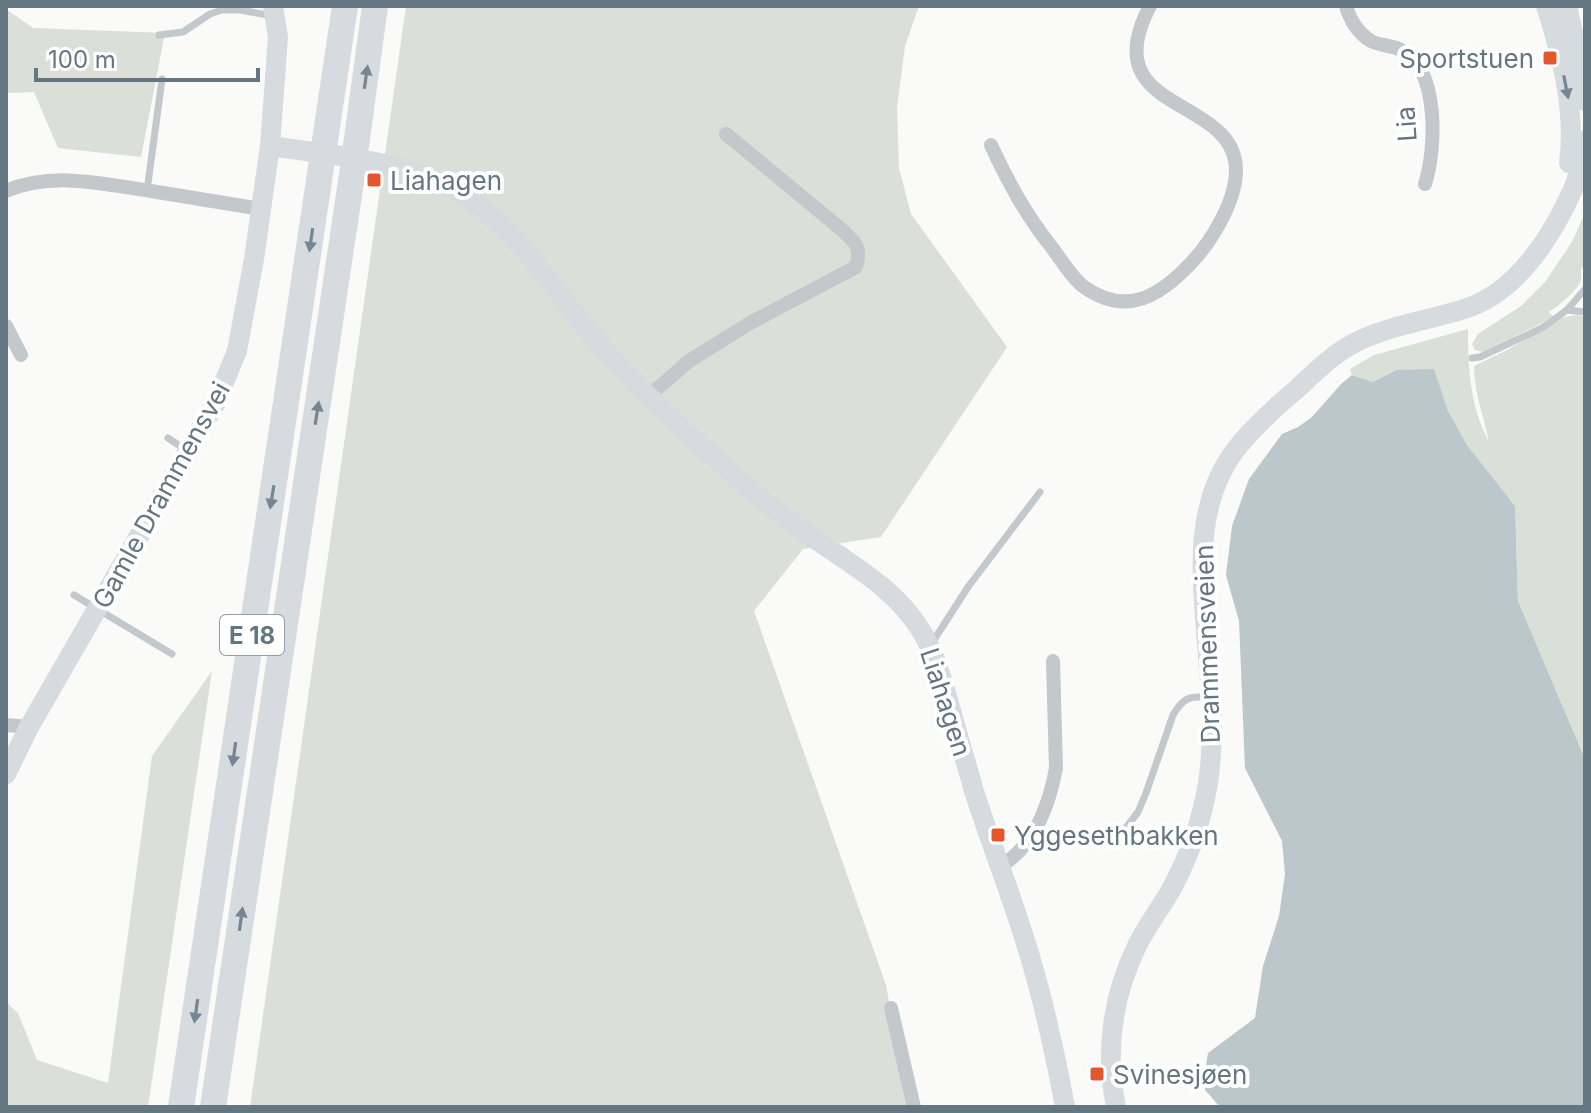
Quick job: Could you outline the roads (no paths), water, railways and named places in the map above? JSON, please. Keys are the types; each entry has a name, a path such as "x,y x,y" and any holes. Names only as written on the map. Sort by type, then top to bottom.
{"highway":[{"name":"E 18","path":"181,1107 345,6"},
{"name":"E 18","path":"213,1107 375,6"}],"main road":[{"name":"Drammensveien","path":"1556,7 1582,71 1585,101"},
{"name":"Drammensveien","path":"1556,7 1571,124 1566,202"},
{"name":"Gamle Drammensvei","path":"6,774 29,727 215,404 237,351 270,146 278,37 274,11"},
{"name":"Drammensveien","path":"1116,1107 1111,1057 1114,1014 1123,978 1137,946 1173,887 1188,855 1201,815 1211,759 1211,697 1203,600 1202,540 1214,490 1233,453 1249,435 1321,367 1350,345 1393,329 1468,308 1509,282 1547,240 1574,186 1585,140"},
{"name":"Liahagen","path":"270,146 384,163 409,170 467,198 508,232 591,334 649,396 740,480 783,516 883,586 911,616 930,647 941,674 975,792 1035,973 1065,1107"}],"street":[{"path":"991,145 1012,191 1039,232 1083,286 1102,296 1131,301 1163,290 1177,278 1215,232 1233,190 1236,171 1234,154 1215,128 1153,88 1142,74 1136,47 1141,23 1150,6"},
{"name":"Lia","path":"1346,6 1355,27 1371,41 1401,50 1414,59 1423,76 1433,124 1431,166 1425,184"},
{"path":"649,396 689,361 750,323 856,267 859,256 857,244 726,134"},
{"path":"6,191 51,179 87,181 261,209"},
{"path":"6,326 21,355"},
{"path":"999,867 1012,860 1028,841 1053,782 1056,768 1053,661"},
{"path":"6,725 29,727"},
{"path":"891,1008 914,1107"}],"lane":[{"path":"159,35 183,32 210,14 222,10 274,11"},
{"path":"147,191 162,79"},
{"path":"1472,358 1542,328 1567,310 1585,289"},
{"path":"1567,310 1585,312"},
{"path":"168,438 188,451"},
{"path":"930,647 968,587 1040,492"},
{"path":"74,595 172,654"},
{"path":"1125,829 1138,812 1180,703 1189,698 1211,697"}],"place":[{"name":"Sportstuen","path":"1550,58"},
{"name":"Liahagen","path":"374,180"},
{"name":"Yggesethbakken","path":"998,835"},
{"name":"Svinesjøen","path":"1097,1074"}]}
